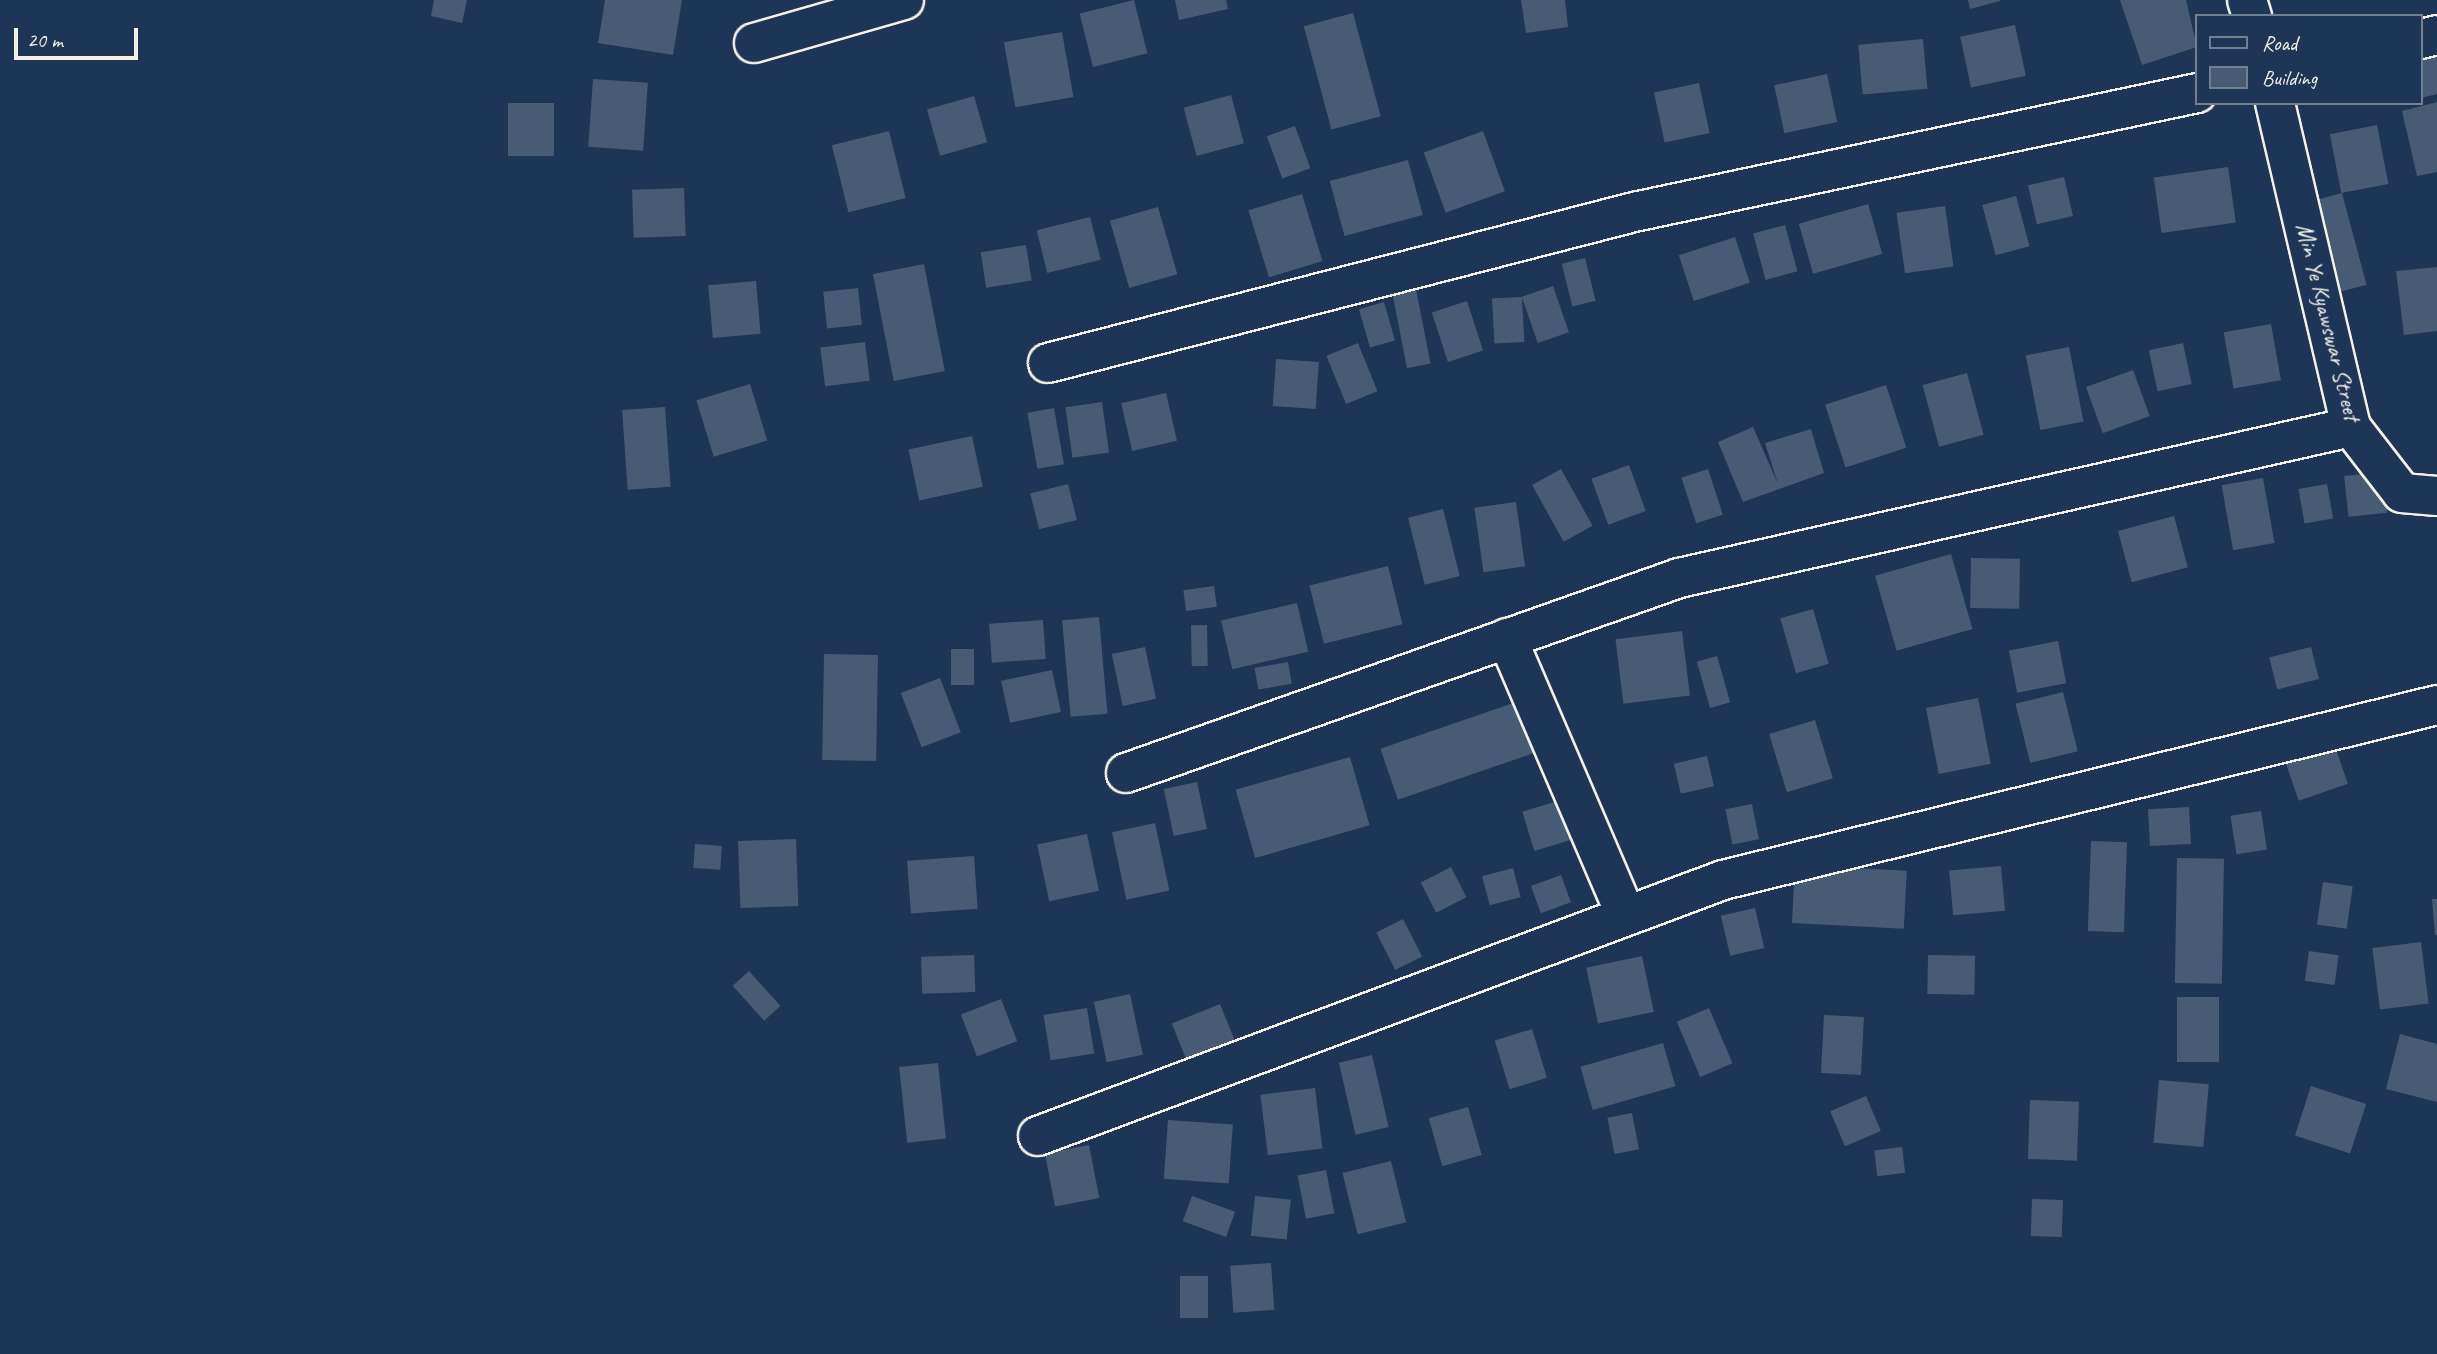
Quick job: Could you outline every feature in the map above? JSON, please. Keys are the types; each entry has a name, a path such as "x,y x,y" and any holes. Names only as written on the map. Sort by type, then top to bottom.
{"street":[{"path":"754,43 904,0"},
{"path":"1048,363 1634,212 2196,93"},
{"name":"Min Ye Kyawswar Street","path":"2275,105 2351,427 2402,493 2437,496"},
{"path":"1126,773 1679,578 2351,427"},
{"path":"1507,638 1626,916"},
{"path":"1038,1136 1723,880 2437,705"}],"building":[{"path":"434,0 467,0 462,23 431,16"},
{"path":"605,0 682,0 673,55 598,43"},
{"path":"1134,0 1147,53 1093,67 1080,14"},
{"path":"1175,0 1226,0 1228,9 1179,20"},
{"path":"1521,0 1565,0 1568,27 1526,33"},
{"path":"1968,0 2000,0 2000,1 1970,9"},
{"path":"2120,0 2186,0 2196,47 2142,65"},
{"path":"1353,13 1381,116 1331,130 1304,26"},
{"path":"2015,25 2026,76 1971,88 1960,37"},
{"path":"1062,32 1073,97 1015,107 1004,42"},
{"path":"1923,39 1927,89 1863,94 1858,45"},
{"path":"2437,52 2437,94 2423,98 2423,56"},
{"path":"1827,74 1837,122 1784,133 1774,85"},
{"path":"593,79 648,83 643,151 588,147"},
{"path":"1699,83 1710,133 1665,142 1654,93"},
{"path":"1231,95 1244,143 1197,156 1184,108"},
{"path":"974,96 987,142 940,156 927,110"},
{"path":"2437,102 2437,172 2417,176 2402,111"},
{"path":"508,103 554,103 554,156 508,156"},
{"path":"2377,125 2388,184 2341,193 2330,134"},
{"path":"1295,126 1310,168 1282,179 1267,136"},
{"path":"889,131 906,198 848,212 832,145"},
{"path":"1483,131 1505,191 1446,213 1424,153"},
{"path":"1408,160 1423,215 1345,236 1330,181"},
{"path":"2228,167 2236,222 2162,233 2154,177"},
{"path":"2064,177 2073,216 2037,224 2028,185"},
{"path":"684,188 686,236 634,238 632,190"},
{"path":"2342,193 2367,285 2333,294 2308,202"},
{"path":"1302,194 1322,261 1269,277 1248,210"},
{"path":"2016,196 2029,246 1996,255 1982,205"},
{"path":"1868,204 1882,254 1813,274 1799,224"},
{"path":"1945,206 1953,266 1905,273 1896,213"},
{"path":"1158,207 1177,274 1129,288 1110,221"},
{"path":"1090,217 1101,260 1047,273 1037,230"},
{"path":"1785,225 1797,271 1766,280 1753,234"},
{"path":"1735,237 1750,283 1694,301 1679,255"},
{"path":"1026,245 1032,281 986,288 981,252"},
{"path":"1585,258 1596,301 1572,306 1562,264"},
{"path":"924,264 945,371 894,381 873,274"},
{"path":"2437,267 2437,331 2404,335 2396,271"},
{"path":"756,281 761,334 713,338 708,285"},
{"path":"1553,286 1569,332 1538,343 1522,297"},
{"path":"858,288 862,325 827,328 823,292"},
{"path":"1416,289 1431,364 1407,368 1392,294"},
{"path":"1522,297 1524,342 1494,344 1492,299"},
{"path":"1467,301 1483,350 1448,362 1432,312"},
{"path":"1384,302 1395,340 1370,348 1359,309"},
{"path":"2271,324 2281,380 2234,388 2224,332"},
{"path":"865,342 870,381 825,386 820,347"},
{"path":"1358,343 1377,391 1346,404 1326,356"},
{"path":"2183,343 2192,384 2157,391 2149,350"},
{"path":"2069,347 2084,422 2040,430 2026,355"},
{"path":"1276,359 1319,362 1316,409 1273,406"},
{"path":"2133,370 2150,416 2103,433 2086,387"},
{"path":"1967,373 1984,435 1939,447 1923,385"},
{"path":"750,384 767,440 714,457 696,400"},
{"path":"1886,385 1906,448 1846,468 1825,405"},
{"path":"1166,393 1177,441 1132,451 1121,403"},
{"path":"1102,402 1109,453 1072,458 1065,407"},
{"path":"665,407 671,487 628,490 622,410"},
{"path":"1054,408 1064,464 1037,469 1027,413"},
{"path":"1753,427 1778,484 1765,443 1811,429 1824,473 1743,502 1718,442"},
{"path":"972,436 983,487 919,500 908,450"},
{"path":"1629,465 1646,511 1608,525 1591,479"},
{"path":"1561,469 1593,526 1564,542 1532,485"},
{"path":"1708,469 1723,515 1696,523 1681,478"},
{"path":"2383,472 2387,513 2348,517 2344,476"},
{"path":"2263,478 2274,543 2233,550 2222,485"},
{"path":"1068,484 1077,520 1039,529 1030,493"},
{"path":"2327,484 2333,518 2305,524 2298,489"},
{"path":"1516,502 1525,566 1483,572 1474,508"},
{"path":"1443,509 1460,576 1425,585 1408,518"},
{"path":"2174,516 2188,567 2132,582 2118,531"},
{"path":"1951,554 1972,629 1897,651 1875,576"},
{"path":"1971,558 2020,559 2019,609 1970,608"},
{"path":"1388,566 1403,624 1324,644 1309,586"},
{"path":"1214,586 1217,607 1186,611 1183,590"},
{"path":"1297,603 1308,652 1232,669 1221,621"},
{"path":"1813,609 1829,664 1796,673 1780,618"},
{"path":"1099,617 1107,714 1071,717 1062,620"},
{"path":"1043,620 1046,659 992,663 989,624"},
{"path":"1191,625 1207,625 1208,666 1192,666"},
{"path":"1682,631 1690,696 1623,704 1615,639"},
{"path":"2058,641 2066,683 2017,693 2009,651"},
{"path":"1145,647 1156,699 1123,706 1112,654"},
{"path":"2311,647 2319,679 2277,689 2269,657"},
{"path":"951,649 974,649 974,685 951,685"},
{"path":"824,654 878,655 876,761 822,760"},
{"path":"1717,656 1730,702 1710,708 1697,662"},
{"path":"1288,662 1292,684 1258,690 1255,668"},
{"path":"1052,670 1061,712 1010,723 1001,681"},
{"path":"940,678 961,732 922,747 901,693"},
{"path":"2063,692 2078,751 2030,763 2015,704"},
{"path":"1978,698 1991,764 1939,774 1926,708"},
{"path":"1525,699 1543,750 1398,800 1380,749"},
{"path":"1815,720 1833,778 1787,792 1769,734"},
{"path":"2329,729 2348,784 2299,801 2280,746"},
{"path":"1707,756 1714,786 1681,794 1674,764"},
{"path":"1350,757 1370,825 1255,858 1236,790"},
{"path":"1197,782 1207,829 1174,836 1164,789"},
{"path":"1574,796 1586,835 1534,851 1522,812"},
{"path":"1752,804 1759,839 1732,844 1725,809"},
{"path":"2189,807 2191,844 2150,846 2148,809"},
{"path":"2261,811 2267,850 2236,854 2230,816"},
{"path":"1155,823 1169,890 1126,900 1112,832"},
{"path":"1087,834 1099,891 1049,901 1037,845"},
{"path":"796,839 798,906 740,908 738,841"},
{"path":"2091,841 2127,842 2124,932 2088,931"},
{"path":"695,844 722,846 720,870 693,868"},
{"path":"974,856 978,909 911,914 907,861"},
{"path":"2177,858 2224,859 2222,984 2175,983"},
{"path":"1795,865 1907,871 1904,929 1792,923"},
{"path":"2001,866 2005,911 1953,915 1949,871"},
{"path":"1451,867 1466,897 1436,913 1421,882"},
{"path":"1513,868 1521,897 1490,905 1482,876"},
{"path":"1561,875 1571,902 1541,913 1531,886"},
{"path":"2323,882 2353,886 2347,929 2317,925"},
{"path":"2432,899 2437,899 2437,935 2435,935"},
{"path":"1755,908 1764,948 1730,956 1721,916"},
{"path":"1403,919 1422,956 1395,970 1376,933"},
{"path":"2421,942 2429,1004 2380,1010 2372,948"},
{"path":"2309,951 2339,955 2335,985 2305,981"},
{"path":"974,955 975,992 922,994 921,957"},
{"path":"1928,955 1975,956 1974,995 1927,994"},
{"path":"1642,956 1654,1012 1598,1024 1586,968"},
{"path":"749,971 780,1006 764,1021 733,986"},
{"path":"1130,994 1143,1055 1107,1062 1094,1002"},
{"path":"2177,997 2219,997 2219,1062 2177,1062"},
{"path":"1001,999 1017,1041 977,1056 961,1014"},
{"path":"1220,1004 1237,1046 1189,1065 1172,1023"},
{"path":"1087,1008 1094,1053 1051,1060 1044,1015"},
{"path":"1709,1008 1732,1063 1700,1077 1677,1022"},
{"path":"1824,1015 1864,1017 1861,1075 1821,1073"},
{"path":"1532,1029 1547,1078 1510,1089 1495,1040"},
{"path":"2400,1034 2437,1044 2437,1102 2386,1089"},
{"path":"1663,1043 1675,1086 1593,1110 1580,1067"},
{"path":"1372,1055 1389,1127 1356,1135 1339,1063"},
{"path":"938,1063 946,1139 907,1143 899,1067"},
{"path":"2159,1080 2209,1084 2203,1147 2154,1143"},
{"path":"2311,1086 2366,1104 2350,1153 2295,1135"},
{"path":"1315,1088 1322,1149 1268,1155 1260,1095"},
{"path":"1866,1096 1881,1131 1845,1146 1830,1111"},
{"path":"2030,1100 2079,1102 2077,1161 2028,1159"},
{"path":"1468,1107 1482,1155 1442,1166 1429,1118"},
{"path":"1632,1113 1639,1149 1615,1154 1607,1118"},
{"path":"1168,1120 1233,1125 1229,1183 1164,1179"},
{"path":"1089,1145 1099,1198 1055,1207 1045,1154"},
{"path":"1902,1147 1905,1173 1877,1176 1874,1150"},
{"path":"1391,1161 1406,1222 1358,1234 1342,1173"},
{"path":"1326,1170 1334,1213 1306,1219 1298,1176"},
{"path":"1192,1196 1235,1212 1226,1237 1183,1221"},
{"path":"1255,1196 1291,1200 1287,1240 1251,1236"},
{"path":"2032,1199 2063,1200 2062,1237 2031,1236"},
{"path":"1271,1263 1274,1310 1233,1313 1230,1266"},
{"path":"1180,1276 1208,1276 1208,1318 1180,1318"}]}
